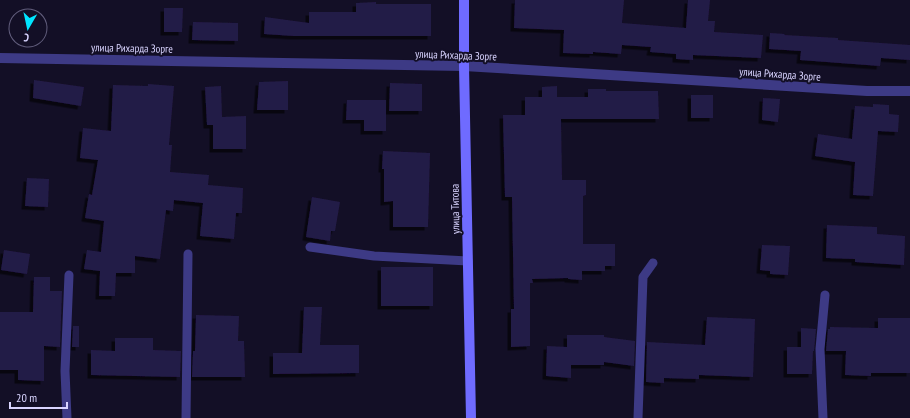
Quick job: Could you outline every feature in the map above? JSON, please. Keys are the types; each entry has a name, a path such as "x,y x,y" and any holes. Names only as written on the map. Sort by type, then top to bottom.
{"main road":[{"name":"улица Титова","path":"464,0 471,418"}],"street":[{"name":"улица Рихарда Зорге","path":"0,58 464,66 867,91 910,91"}],"lane":[{"path":"310,247 374,256 468,261"},
{"path":"186,418 188,254"},
{"path":"638,418 643,277 653,263"},
{"path":"68,418 65,371 69,275"},
{"path":"823,418 820,349 825,295"}],"building":[{"path":"515,0 624,0 622,23 686,28 688,0 710,0 708,21 715,21 714,32 763,35 761,58 693,55 693,60 676,59 676,54 650,52 651,47 622,45 621,54 593,52 593,54 563,53 564,30 514,28"},
{"path":"376,2 376,4 431,4 431,36 294,36 264,34 265,17 309,23 309,12 356,12 356,3"},
{"path":"164,8 183,8 182,32 164,32"},
{"path":"193,22 238,23 238,41 192,40"},
{"path":"770,33 910,45 910,60 881,58 880,66 800,60 801,51 769,49"},
{"path":"34,80 84,87 81,106 33,98"},
{"path":"288,81 288,110 257,110 259,82"},
{"path":"390,83 422,84 422,111 389,111"},
{"path":"148,84 174,86 169,145 172,145 170,172 209,175 208,185 243,188 242,213 236,213 234,239 200,236 203,203 174,200 173,211 166,210 160,259 135,256 135,273 116,273 115,296 99,296 100,271 84,269 87,250 101,252 104,221 85,218 89,194 92,195 98,160 80,158 83,128 111,131 113,85 148,86"},
{"path":"221,86 222,117 246,116 246,149 213,149 213,125 207,125 205,87"},
{"path":"557,86 557,97 588,97 588,89 606,89 606,91 658,91 659,119 561,119 562,180 586,180 586,195 583,196 583,244 615,244 615,266 605,266 605,271 582,271 582,280 568,278 532,279 533,283 530,283 530,346 511,347 511,309 514,309 512,197 505,197 503,115 525,115 525,97 542,97 542,87"},
{"path":"691,95 713,95 713,118 691,118"},
{"path":"763,98 780,99 778,122 762,120"},
{"path":"347,100 386,100 386,131 364,131 364,120 346,120"},
{"path":"873,104 889,105 889,114 899,115 898,132 878,131 873,196 853,195 855,162 815,156 818,134 852,139 855,106 873,107"},
{"path":"383,151 430,153 428,227 393,227 393,201 384,202 384,169 382,169"},
{"path":"27,178 49,179 48,207 25,206"},
{"path":"312,197 340,202 335,231 331,231 330,241 306,237"},
{"path":"827,225 877,227 877,234 905,236 904,265 855,262 855,259 826,258"},
{"path":"762,245 790,246 788,275 770,274 770,271 760,270"},
{"path":"4,250 30,254 27,274 1,270"},
{"path":"381,267 433,267 433,306 381,306"},
{"path":"34,277 50,277 50,291 62,291 60,347 44,346 44,381 18,380 18,370 0,370 0,312 33,312"},
{"path":"304,307 322,307 320,345 359,345 359,373 273,374 273,353 302,353"},
{"path":"196,315 239,316 238,341 244,341 245,377 192,377 193,351 195,351"},
{"path":"707,317 755,319 753,377 699,375 699,379 664,378 664,383 646,382 647,342 705,345"},
{"path":"878,318 910,318 910,373 871,373 871,376 845,375 846,351 826,351 828,329 830,329 830,327 878,328"},
{"path":"73,326 79,326 79,347 72,347"},
{"path":"801,328 816,329 812,374 787,374 787,347 801,347"},
{"path":"567,335 604,335 604,337 635,341 634,366 604,362 604,365 571,365 571,378 546,376 547,346 567,347"},
{"path":"115,338 153,338 153,350 181,351 180,377 91,375 91,350 115,351"}]}
